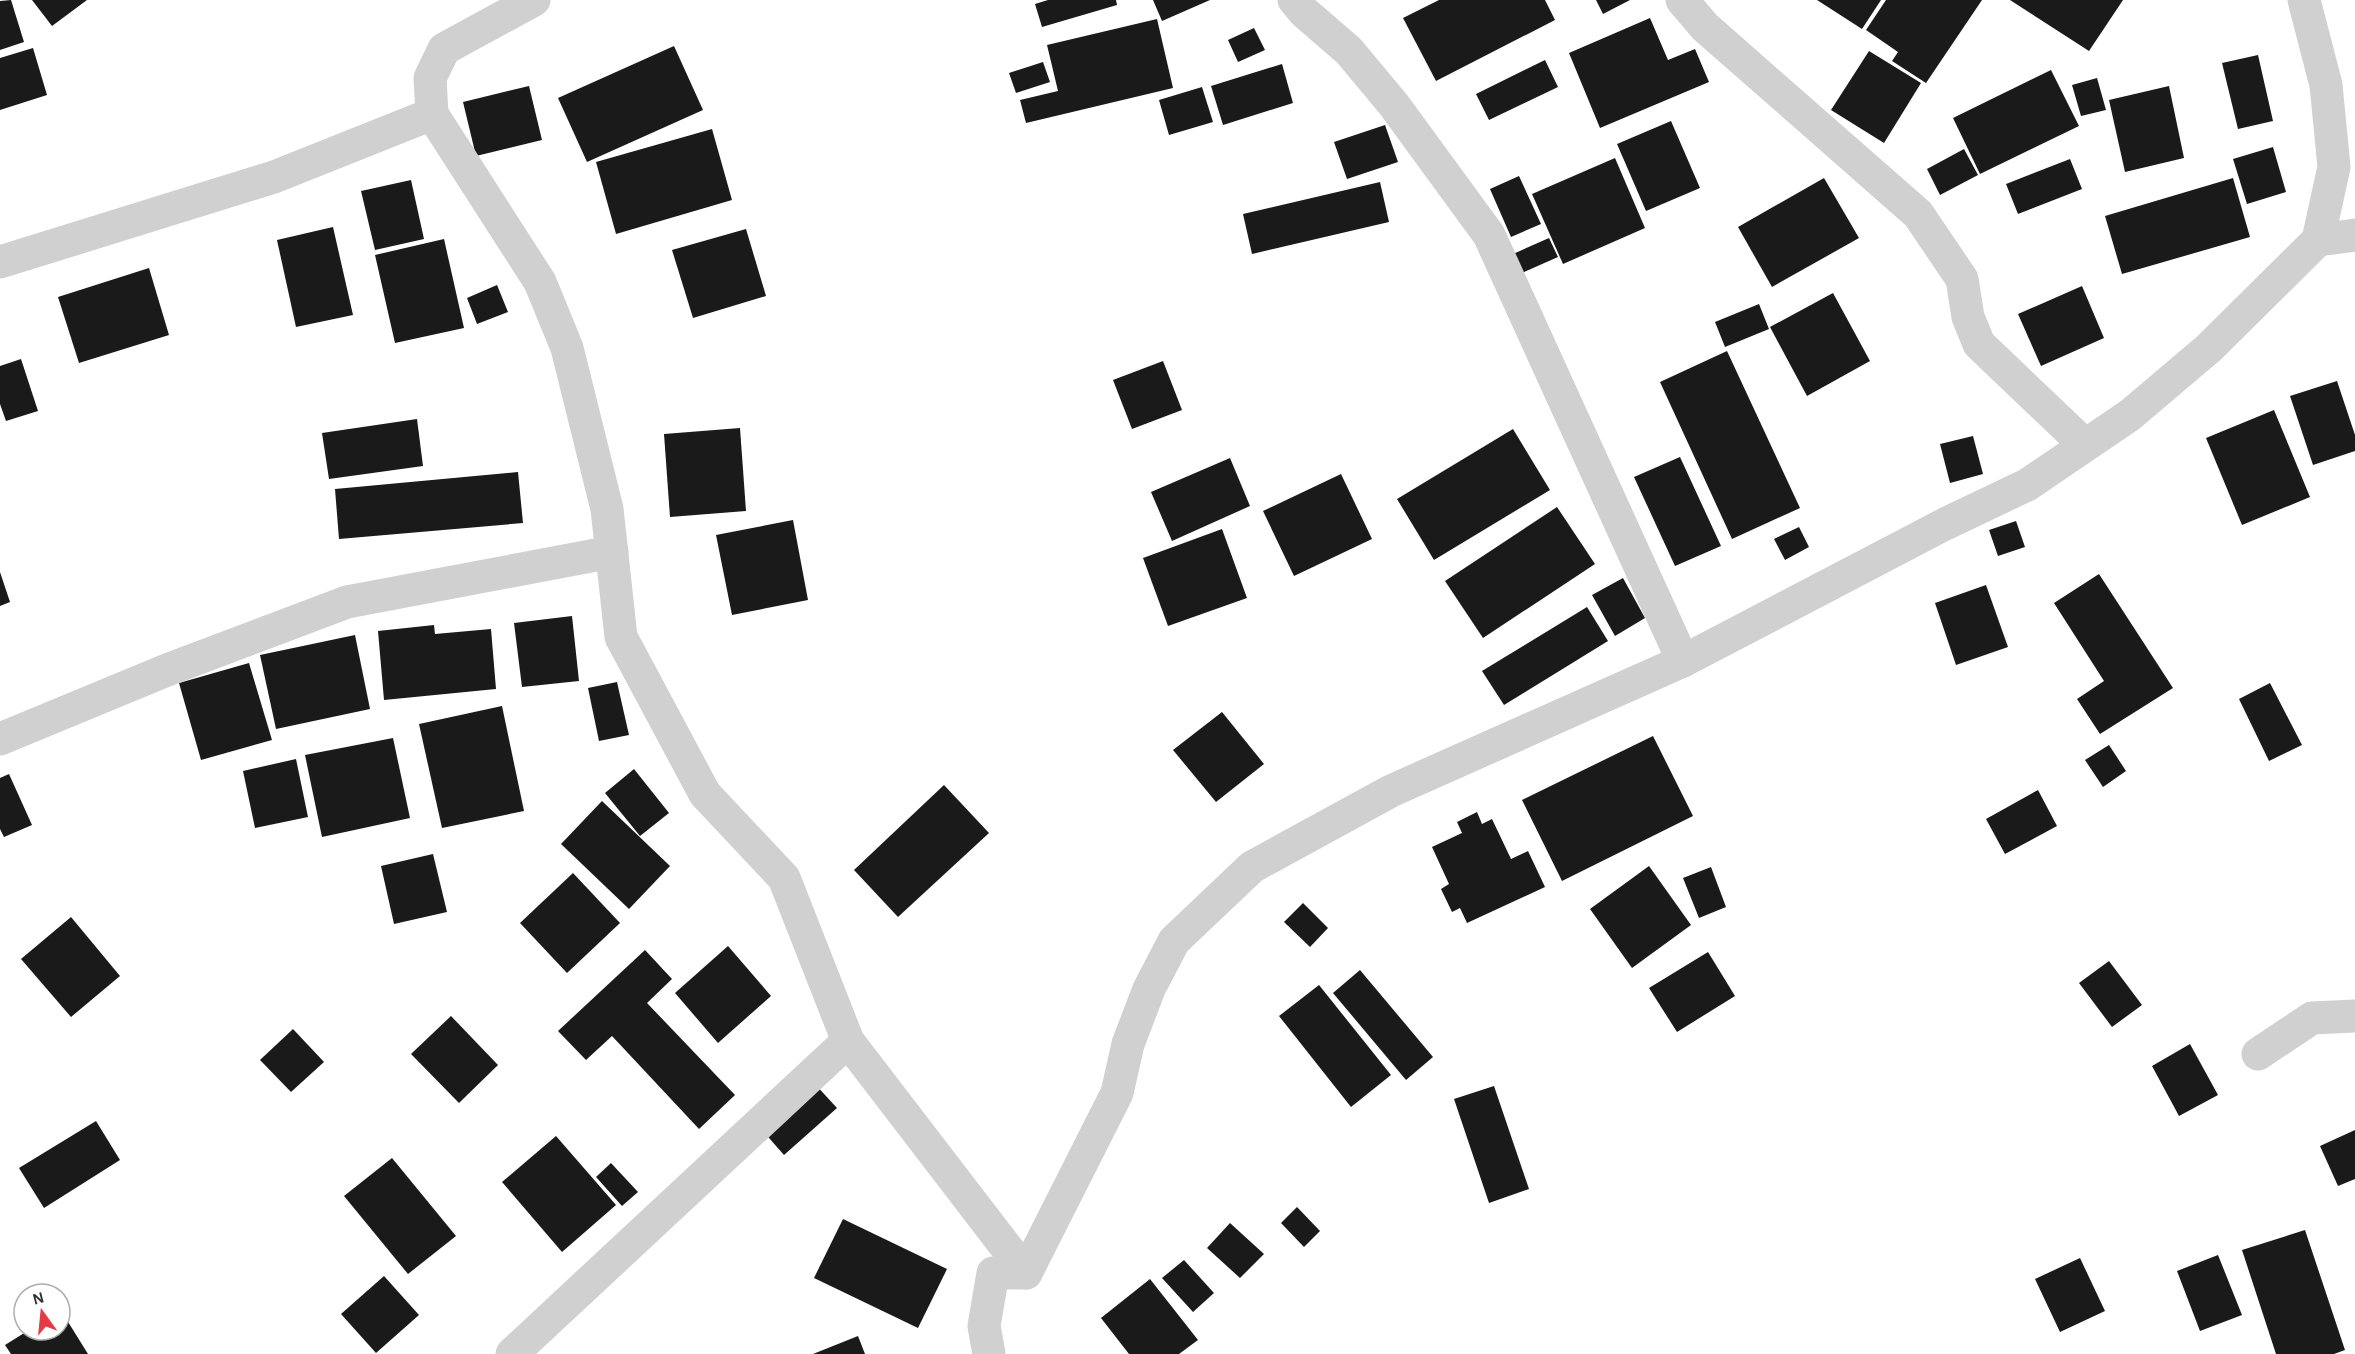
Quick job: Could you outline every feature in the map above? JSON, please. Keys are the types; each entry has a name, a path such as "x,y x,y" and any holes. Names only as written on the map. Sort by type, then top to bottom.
{"street":[{"path":"534,0 444,49 430,78 432,114 540,282 567,348 607,509 621,637 705,794 784,878 848,1041 1026,1273"},
{"path":"1294,0 1304,12 1349,51 1372,78 1489,235 1683,661"},
{"path":"1682,0 1705,27 1918,214 1962,279 1968,317 1979,344 2085,445"},
{"path":"1026,1273 1117,1093 1128,1044 1149,988 1174,940 1252,867 1391,791 1683,661 1945,524 2027,484 2130,415 2209,348 2318,240 2334,167 2326,85 2304,0"},
{"path":"0,262 274,177 432,114"},
{"path":"2318,240 2355,235"},
{"path":"0,739 166,670 347,602 612,552"},
{"path":"2258,1054 2312,1018 2355,1016"},
{"path":"512,1354 848,1041"},
{"path":"990,1354 984,1326 993,1273 1026,1273"}],"building":[{"path":"11,0 24,42 0,50 0,1"},
{"path":"32,0 87,0 52,26"},
{"path":"1048,0 1116,0 1117,5 1042,27 1035,4"},
{"path":"1153,0 1210,0 1162,21"},
{"path":"1439,0 1545,0 1555,20 1436,81 1403,18"},
{"path":"1596,0 1630,0 1603,14"},
{"path":"1817,0 1881,0 1862,29"},
{"path":"1886,0 1982,0 1926,83 1892,61 1898,52 1866,30"},
{"path":"2010,0 2123,0 2089,51"},
{"path":"1650,18 1668,60 1695,49 1709,82 1600,128 1569,53"},
{"path":"1157,19 1173,88 1026,123 1020,100 1058,91 1047,45"},
{"path":"1254,28 1265,50 1238,62 1228,40"},
{"path":"674,46 703,110 587,162 558,98"},
{"path":"33,48 47,95 0,110 0,58"},
{"path":"1869,51 1921,83 1884,143 1831,110"},
{"path":"2258,55 2273,121 2238,129 2222,63"},
{"path":"1545,60 1558,87 1489,120 1476,94"},
{"path":"1043,62 1050,82 1016,93 1009,73"},
{"path":"1282,64 1293,103 1223,125 1211,86"},
{"path":"2051,70 2079,126 1980,174 1953,118"},
{"path":"2097,78 2106,110 2081,116 2072,85"},
{"path":"529,86 542,140 476,156 463,102"},
{"path":"2169,86 2184,158 2125,172 2109,100"},
{"path":"1202,87 1213,122 1169,135 1159,100"},
{"path":"1671,121 1700,188 1646,211 1617,144"},
{"path":"1385,125 1398,162 1347,179 1334,142"},
{"path":"712,129 732,200 616,234 596,162"},
{"path":"2273,147 2286,192 2247,204 2233,159"},
{"path":"1964,149 1978,175 1940,195 1927,169"},
{"path":"1615,158 1645,228 1563,264 1532,194"},
{"path":"2070,159 2082,189 2018,214 2006,184"},
{"path":"1519,176 1541,224 1511,237 1490,189"},
{"path":"1824,178 1859,238 1772,287 1738,227"},
{"path":"2233,178 2250,237 2122,274 2105,216"},
{"path":"411,180 424,239 375,250 361,191"},
{"path":"1380,182 1389,222 1252,254 1243,214"},
{"path":"333,227 353,315 296,327 277,240"},
{"path":"746,229 766,296 693,318 672,250"},
{"path":"1549,238 1558,257 1522,273 1513,254"},
{"path":"444,239 464,328 395,343 375,255"},
{"path":"149,268 169,335 79,363 58,297"},
{"path":"497,285 508,312 477,324 467,298"},
{"path":"2082,286 2104,338 2041,366 2018,314"},
{"path":"1833,293 1870,361 1807,396 1770,327"},
{"path":"1759,304 1769,329 1725,347 1715,322"},
{"path":"1727,351 1800,508 1732,539 1660,382"},
{"path":"21,359 38,411 6,421 0,404 0,366"},
{"path":"1163,361 1182,410 1132,429 1113,380"},
{"path":"2337,381 2355,435 2355,451 2313,465 2290,396"},
{"path":"2274,410 2310,497 2242,525 2206,438"},
{"path":"417,419 423,466 329,479 322,433"},
{"path":"740,428 746,511 670,517 664,434"},
{"path":"1513,429 1550,490 1434,560 1397,499"},
{"path":"1973,436 1983,474 1950,483 1940,444"},
{"path":"1680,457 1721,546 1675,566 1634,477"},
{"path":"1230,458 1250,506 1172,541 1151,492"},
{"path":"518,472 523,523 339,539 335,489"},
{"path":"1341,474 1372,539 1294,576 1263,511"},
{"path":"1557,507 1595,564 1483,638 1445,581"},
{"path":"793,520 808,600 732,615 716,535"},
{"path":"2016,521 2025,547 1998,556 1989,530"},
{"path":"1799,527 1809,547 1785,560 1774,539"},
{"path":"1222,529 1247,598 1168,626 1143,558"},
{"path":"0,572 10,602 0,606"},
{"path":"2099,574 2173,688 2100,734 2077,699 2104,681 2054,603"},
{"path":"1623,578 1645,618 1615,636 1592,595"},
{"path":"1986,585 2008,647 1956,665 1935,603"},
{"path":"1587,607 1608,641 1504,705 1482,671"},
{"path":"572,616 579,681 522,687 514,623"},
{"path":"434,625 435,634 491,629 496,689 384,700 378,631"},
{"path":"355,635 370,709 276,729 260,655"},
{"path":"249,663 272,740 201,760 179,683"},
{"path":"617,682 629,735 599,741 588,688"},
{"path":"2270,683 2302,745 2269,761 2239,699"},
{"path":"502,706 524,811 442,828 419,724"},
{"path":"1222,712 1264,764 1216,802 1173,750"},
{"path":"1653,736 1693,816 1562,881 1522,800"},
{"path":"393,738 410,818 322,837 305,755"},
{"path":"2109,745 2126,771 2103,787 2085,760"},
{"path":"296,759 308,817 255,828 243,771"},
{"path":"634,769 669,813 640,836 605,793"},
{"path":"9,774 32,825 4,837 0,829 0,778"},
{"path":"944,785 989,833 898,917 854,870"},
{"path":"2038,790 2057,826 2005,854 1986,819"},
{"path":"602,801 670,866 629,909 561,844"},
{"path":"1477,812 1482,824 1492,819 1511,859 1528,851 1545,887 1467,923 1460,908 1452,912 1441,889 1449,884 1432,847 1462,833 1457,822"},
{"path":"433,854 447,912 394,924 381,866"},
{"path":"1649,866 1691,925 1632,968 1590,909"},
{"path":"1711,867 1726,907 1699,918 1683,878"},
{"path":"573,873 620,923 567,973 520,923"},
{"path":"1303,903 1328,928 1310,947 1284,922"},
{"path":"71,917 120,976 71,1017 21,959"},
{"path":"728,946 771,996 718,1043 675,993"},
{"path":"645,950 672,979 647,1003 735,1095 699,1129 612,1036 586,1060 558,1031"},
{"path":"1708,952 1735,996 1677,1032 1649,988"},
{"path":"2109,961 2142,1005 2112,1027 2079,983"},
{"path":"1360,970 1433,1057 1406,1080 1333,993"},
{"path":"1319,985 1391,1075 1351,1107 1279,1016"},
{"path":"451,1016 498,1065 459,1103 411,1054"},
{"path":"293,1029 324,1062 291,1092 260,1060"},
{"path":"2190,1044 2218,1095 2179,1116 2152,1066"},
{"path":"814,1083 837,1108 784,1155 762,1130"},
{"path":"1494,1086 1529,1189 1489,1203 1454,1099"},
{"path":"96,1121 120,1160 44,1208 19,1168"},
{"path":"2355,1130 2355,1179 2338,1186 2320,1146"},
{"path":"556,1136 616,1205 562,1252 502,1182"},
{"path":"392,1158 456,1236 408,1274 344,1196"},
{"path":"611,1163 638,1192 622,1206 596,1177"},
{"path":"1297,1207 1320,1231 1304,1247 1281,1223"},
{"path":"843,1219 947,1269 918,1328 814,1278"},
{"path":"1230,1223 1264,1254 1240,1278 1207,1248"},
{"path":"2305,1230 2345,1350 2334,1354 2276,1354 2242,1250"},
{"path":"2218,1255 2242,1315 2200,1331 2177,1271"},
{"path":"2080,1258 2105,1311 2060,1332 2035,1279"},
{"path":"1184,1260 1214,1293 1193,1312 1162,1278"},
{"path":"384,1276 419,1315 376,1353 341,1314"},
{"path":"1150,1279 1198,1340 1179,1354 1129,1354 1101,1318"},
{"path":"72,1328 88,1354 11,1354 5,1345 12,1341 72,1342"},
{"path":"858,1336 865,1354 813,1354"}]}
